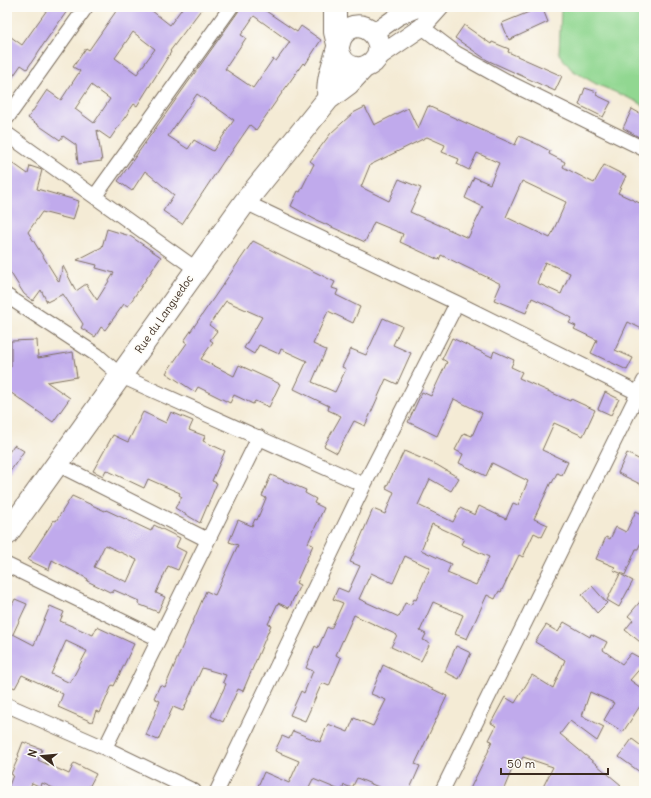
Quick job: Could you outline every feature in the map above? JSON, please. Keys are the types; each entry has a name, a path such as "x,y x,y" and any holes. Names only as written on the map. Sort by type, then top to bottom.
{"main road":[{"path":"336,7 378,39 378,53 369,63 356,68 344,62 340,56 335,32 336,7"},
{"path":"328,99 330,73 340,38 349,29 355,27 368,30"},
{"name":"Rue du Languedoc","path":"7,534 245,202 328,99 352,80 369,63"}],"street":[{"path":"7,118 86,7"},
{"path":"95,196 231,7"},
{"path":"368,30 420,7"},
{"path":"369,63 422,27 440,7"},
{"path":"422,27 456,53 512,84 644,149"},
{"path":"7,134 196,269"},
{"path":"245,202 642,390 442,791"},
{"path":"10,303 97,355 121,376 364,485"},
{"path":"217,791 364,485 457,303"},
{"path":"105,748 259,437"},
{"path":"56,464 208,540"},
{"path":"7,565 159,639"},
{"path":"7,705 105,748 194,791"}],"green space":[{"path":"565,7 644,7 644,106 636,101 596,84 572,70 559,54 561,9"}],"building":[{"path":"49,7 70,7 27,69 21,65 7,85 7,34 22,45"},
{"path":"119,7 147,7 170,25 183,7 203,7 170,51 171,52 137,106 134,104 110,139 97,130 102,161 78,164 76,145 63,136 60,140 28,118 47,90 61,100 80,71 73,67 86,48 89,50","holes":["133,32 155,49 137,74 115,58","91,85 110,99 94,123 75,109"]},
{"path":"240,7 260,7 297,32 301,26 321,40 305,65 303,63 256,130 250,125 228,157 227,156 182,224 163,211 174,195 145,171 132,191 118,181 238,12","holes":["254,16 290,42 276,61 273,59 253,88 225,69 246,38 241,35","197,94 234,120 213,151 194,140 188,149 168,136"]},
{"path":"527,7 542,7 548,22 509,40 502,23 529,12"},
{"path":"464,25 491,44 492,42 509,49 508,52 562,76 555,91 487,60 455,38"},
{"path":"585,88 597,92 596,95 611,102 603,117 579,105"},
{"path":"428,106 515,145 519,136 537,144 550,151 549,154 565,162 563,167 594,183 604,165 626,176 618,193 644,205 644,330 628,322 615,350 633,358 627,370 591,353 597,340 574,329 576,326 569,323 572,318 532,298 526,313 494,300 501,284 441,255 439,260 400,242 403,234 374,222 365,242 314,219 291,206 314,164 310,161 331,133 353,113 365,107 374,125 408,108 418,129","holes":["427,137 445,145 442,152 459,159 457,164 469,170 477,153 499,163 490,184 474,177 465,198 483,207 468,238 410,212 421,188 399,179 389,201 361,187 370,165","522,181 566,202 550,238 506,217","545,262 570,273 561,294 537,283"]},
{"path":"632,109 641,114 644,109 644,140 623,128"},
{"path":"7,159 28,174 30,166 42,170 37,189 79,201 73,220 42,212 28,232 59,282 63,266 76,291 86,284 97,300 114,273 96,268 97,265 77,260 102,247 107,229 130,236 161,257 128,306 124,304 105,330 101,327 95,337 81,328 83,324 63,294 47,302 41,290 33,301 24,294 7,267"},
{"path":"253,241 335,282 332,288 338,290 336,295 360,307 353,323 328,311 313,344 326,350 312,382 335,392 346,369 342,367 351,349 366,355 383,318 402,326 393,345 411,353 397,384 386,379 365,426 354,421 337,453 324,446 341,416 328,410 329,406 294,389 307,361 281,349 279,354 259,345 254,354 244,348 262,317 226,301 209,325 217,331 210,340 213,342 201,359 234,376 239,365 280,384 269,407 255,401 253,404 234,395 230,403 198,387 195,392 166,373 187,343 184,341"},
{"path":"452,338 492,357 494,351 514,360 511,367 522,372 519,378 570,401 571,399 595,410 583,436 554,423 542,450 568,462 562,475 557,473 552,483 551,482 534,519 548,525 542,537 534,533 523,557 519,555 501,592 499,591 495,599 487,595 467,639 455,634 463,615 433,602 420,631 426,634 423,640 430,643 421,661 391,647 397,635 354,615 336,655 341,658 329,686 322,683 305,721 290,715 301,691 304,693 313,671 306,668 315,646 318,648 327,627 331,629 343,603 333,599 338,588 348,592 360,566 350,562 373,509 385,514 394,492 386,488 404,451 437,465 459,478 451,491 430,479 418,505 453,522 460,508 475,515 479,506 506,519 513,503 518,505 528,481 492,463 486,476 459,463 463,454 455,450 464,433 472,436 482,413 454,399 437,436 408,422 422,392 431,396 447,362 442,359","holes":["432,524 464,539 461,544 489,557 476,585 447,573 451,564 421,550","405,556 430,568 416,600 414,599 411,605 405,603 399,617 359,599 371,573 393,583"]},
{"path":"37,340 38,358 73,352 77,377 47,382 70,398 53,422 7,390 7,364 11,367 11,341"},
{"path":"605,392 619,399 611,415 598,409"},
{"path":"143,412 166,423 171,412 193,421 189,430 205,436 203,441 225,451 212,481 217,483 200,523 175,508 182,497 179,495 180,493 148,479 144,488 106,470 103,476 93,471 113,435 128,442"},
{"path":"14,445 24,451 7,476 7,455"},
{"path":"627,453 644,462 644,486 618,473"},
{"path":"271,475 306,490 305,493 316,499 314,503 324,508 308,543 313,545 296,583 300,585 289,608 278,603 268,624 271,625 243,691 238,689 223,722 211,716 226,684 223,682 226,675 202,668 183,711 173,707 158,740 146,735 160,701 154,698 160,685 165,687 206,591 215,595 238,545 229,542 238,520 252,526 255,519 257,520 266,498 262,496"},
{"path":"72,496 151,531 154,525 180,538 176,547 186,552 178,570 168,566 156,593 165,597 158,612 138,604 139,601 114,590 112,593 87,581 88,579 52,560 49,570 28,560 54,520 56,521","holes":["105,545 137,560 127,582 94,567"]},
{"path":"636,511 644,515 644,536 638,549 636,549 625,575 613,570 615,567 596,559 606,537 610,539 616,527 626,532"},
{"path":"620,574 633,581 619,607 607,600"},
{"path":"592,586 607,603 597,613 582,595"},
{"path":"644,597 644,645 625,630 633,620 628,616"},
{"path":"15,599 27,604 13,634 34,645 50,606 64,612 60,621 93,635 97,627 134,644 114,686 112,685 100,713 96,711 92,722 58,707 63,694 22,675 15,688 7,684 7,603 12,605","holes":["66,641 87,651 70,683 51,674"]},
{"path":"564,622 590,637 591,634 607,642 603,650 622,664 631,653 644,660 644,664 630,680 644,690 644,710 640,706 623,732 604,720 614,703 590,692 582,716 604,727 597,741 570,721 560,734 621,785 615,791 541,791 553,767 523,757 519,764 515,762 503,791 469,791 489,750 492,741 489,740 496,726 491,723 505,697 515,703 532,675 553,688 565,660 535,642 546,625 558,632"},
{"path":"456,646 471,653 459,679 445,672"},
{"path":"383,665 447,696 415,764 420,766 409,791 388,791 357,778 352,788 344,785 342,791 313,779 307,791 256,791 264,772 289,783 299,761 275,751 282,736 289,739 293,731 320,742 328,724 348,732 354,718 373,726 386,700 371,694"},
{"path":"632,739 644,748 644,775 619,757"},
{"path":"23,742 42,749 38,760 69,774 74,763 96,774 87,791 60,791 42,783 41,787 32,783 28,791 7,791 13,775 11,774"}]}
